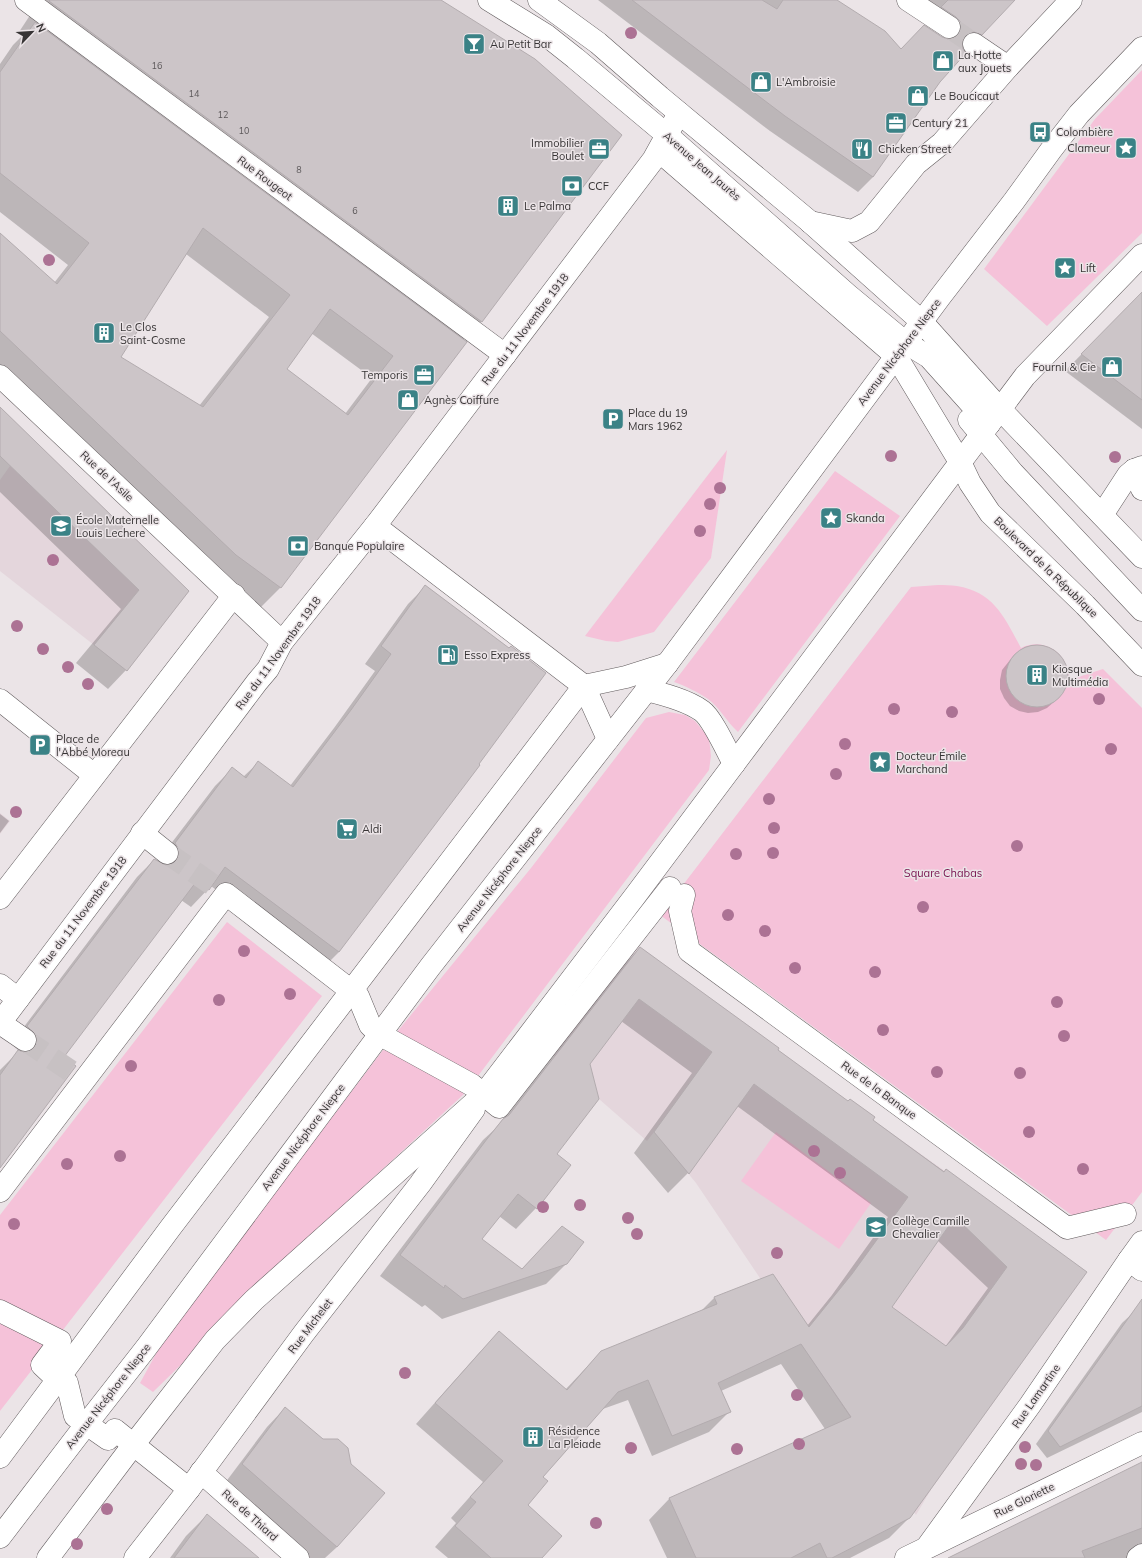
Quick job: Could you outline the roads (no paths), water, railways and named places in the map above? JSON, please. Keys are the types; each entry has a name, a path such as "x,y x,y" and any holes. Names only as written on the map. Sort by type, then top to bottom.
{"street":[{"name":"Rue Rougeot","path":"26,0 505,355"},
{"name":"Avenue Jean Jaurès","path":"489,0 546,35 575,58 663,143 901,350"},
{"path":"539,0 598,43 679,113 809,221 922,322 990,422 1013,473 1142,610"},
{"path":"908,0 949,27"},
{"path":"809,221 852,232 869,222 916,164 942,143 1061,3"},
{"path":"974,44 1008,67"},
{"name":"Avenue Nicéphore Niepce","path":"0,1538 146,1348 379,1034 667,664 922,322 1014,202 1078,114 1142,48"},
{"name":"Rue du 11 Novembre 1918","path":"0,1023 268,668 282,642 375,526 505,355 663,143 679,113"},
{"path":"48,1558 215,1340 254,1300 484,1094 1025,376 1142,255"},
{"path":"901,350 1102,515 1142,557"},
{"name":"Boulevard de la République","path":"901,350 970,483 990,514 1085,605 1142,665"},
{"name":"Rue de l'Asile","path":"0,376 234,595 282,642"},
{"path":"1102,515 1128,475 1139,473"},
{"path":"375,526 584,686 608,739"},
{"path":"0,898 234,595"},
{"path":"0,1457 171,1227 584,686 626,677 667,664"},
{"path":"646,690 663,694 703,711 734,764"},
{"path":"0,700 94,775"},
{"path":"142,834 167,853"},
{"path":"0,1191 78,1076 219,890 358,996 370,1025 379,1034 472,1085 484,1094"},
{"name":"Rue de la Banque","path":"484,1094 499,1107 677,892 689,951 1068,1228 1125,1214"},
{"path":"0,985 18,999"},
{"path":"0,1023 25,1040"},
{"name":"Rue Michelet","path":"134,1558 195,1480 304,1333 420,1184 484,1094"},
{"name":"Rue Lamartine","path":"927,1547 1030,1405 1136,1265 1142,1242"},
{"path":"0,1311 60,1341 42,1365 58,1380 68,1383 74,1414 87,1424"},
{"name":"Rue de Thiard","path":"87,1424 108,1439 115,1430 134,1444 195,1480 298,1558"},
{"name":"Rue Gloriette","path":"906,1558 1142,1443"},
{"path":"1138,1558 1142,1555"}],"tunnel":[{"path":"949,27 974,44"},
{"path":"167,853 213,885"},
{"path":"25,1040 72,1072"}],"place":[{"name":"Au Petit Bar","path":"474,44"},
{"name":"La Hotte aux Jouets","path":"943,61"},
{"name":"L'Ambroisie","path":"761,82"},
{"name":"Le Boucicaut","path":"918,96"},
{"name":"Century 21","path":"896,123"},
{"name":"Colombière","path":"1040,132"},
{"name":"Clameur","path":"1126,148"},
{"name":"Immobilier Boulet","path":"599,149"},
{"name":"Chicken Street","path":"862,149"},
{"name":"CCF","path":"572,186"},
{"name":"Le Palma","path":"508,206"},
{"name":"Lift","path":"1065,268"},
{"name":"Le Clos Saint-Cosme","path":"104,333"},
{"name":"Fournil & Cie","path":"1112,367"},
{"name":"Temporis","path":"424,375"},
{"name":"Agnès Coiffure","path":"408,400"},
{"name":"Place du 19 Mars 1962","path":"613,419"},
{"name":"Skanda","path":"831,518"},
{"name":"École Maternelle Louis Lechere","path":"61,526"},
{"name":"Banque Populaire","path":"298,546"},
{"name":"Esso Express","path":"448,655"},
{"name":"Kiosque Multimédia","path":"1037,675"},
{"name":"Place de l'Abbé Moreau","path":"40,745"},
{"name":"Docteur Émile Marchand","path":"880,762"},
{"name":"Aldi","path":"347,829"},
{"name":"Collège Camille Chevalier","path":"876,1227"},
{"name":"Résidence La Pleiade","path":"533,1437"}],"park label":[{"name":"Square Chabas","path":"943,873"}]}
